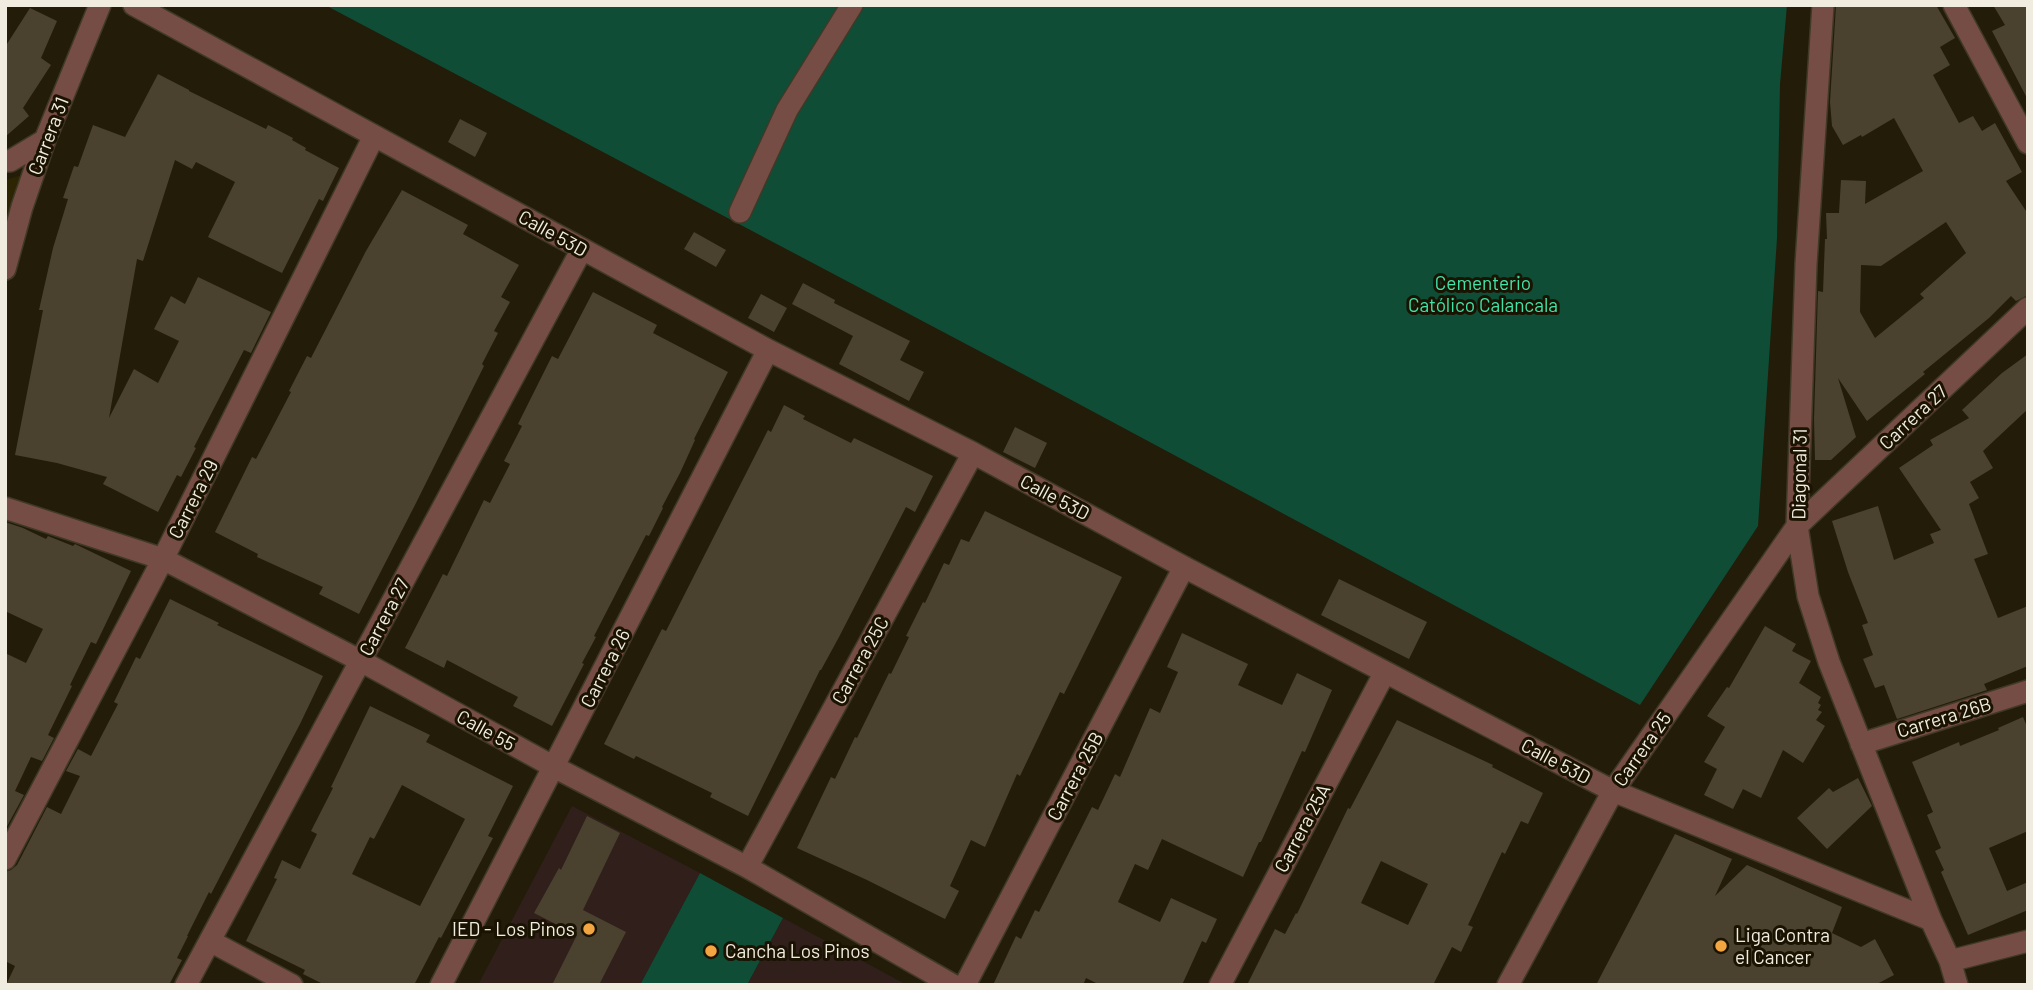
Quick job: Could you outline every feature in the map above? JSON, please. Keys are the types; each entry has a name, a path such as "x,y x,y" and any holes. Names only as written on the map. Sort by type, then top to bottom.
{"street":[{"name":"Carrera 31","path":"5,269 22,207 45,140 100,5"},
{"name":"Calle 53D","path":"134,5 768,350 973,453 1184,567 1613,791 1931,920"},
{"path":"740,212 787,110 852,5"},
{"name":"Diagonal 31","path":"1823,5 1806,264 1797,526 1808,596 1829,662 1931,920"},
{"path":"1954,5 2028,143"},
{"name":"Carrera 29","path":"5,859 163,559 374,136"},
{"path":"5,161 10,161 45,140"},
{"name":"Carrera 27","path":"186,985 582,249"},
{"name":"Carrera 27","path":"1797,526 2028,308"},
{"name":"Carrera 26","path":"441,985 768,350"},
{"name":"Carrera 25C","path":"747,867 973,453"},
{"name":"Calle 55","path":"5,508 163,559 361,661 554,767 747,867 953,985"},
{"name":"Carrera 25","path":"1508,985 1613,791 1797,526"},
{"name":"Carrera 25B","path":"965,985 1184,567"},
{"name":"Carrera 25A","path":"1220,985 1385,672"},
{"name":"Carrera 26B","path":"1861,744 2028,691"},
{"path":"1931,920 1950,961 1957,985"},
{"path":"210,941 292,985"},
{"path":"1950,961 2028,941"}],"shaded area":[{"name":"IED - Los Pinos","path":"572,806 700,873 640,985 478,985"},
{"path":"783,918 907,985 747,985"}],"green space":[{"name":"Cementerio Católico Calancala","path":"325,5 1787,5 1780,84 1777,238 1758,526 1640,705 1049,388"},
{"name":"Cancha Los Pinos","path":"700,873 783,918 747,985 640,985"}],"sand":[{"path":"22,175 5,222 5,180"}],"building":[{"path":"1836,5 1936,5 1955,38 1940,47 1950,65 1933,75 1959,123 1973,116 1982,131 1995,123 2022,172 2006,181 2028,214 2028,295 2016,301 2011,296 1989,318 1923,372 1925,374 1867,421 1838,378 1856,437 1831,460 1815,460 1818,291 1823,292 1826,213 1839,213 1841,180 1866,181 1865,204 1923,171 1894,118 1843,145 1832,126 1830,102","holes":["1946,222 1966,253 1920,294 1924,298 1875,338 1860,312 1861,265 1881,266"]},
{"path":"1993,5 2028,5 2028,100 1992,31 2005,25"},
{"path":"30,8 57,21 41,58 51,65 23,108 29,116 5,137 5,47"},
{"path":"158,74 266,129 268,125 293,138 292,140 306,148 305,150 339,168 323,201 319,199 282,273 208,237 235,182 196,162 192,169 175,160 143,261 137,259 109,418 134,369 158,383 179,341 154,329 171,296 185,304 198,277 271,312 251,353 244,350 181,477 177,475 158,512 103,484 107,477 15,455 43,310 39,310 53,248 68,199 63,198 74,166 78,167 93,125 125,137"},
{"path":"460,119 487,133 475,157 448,142"},
{"path":"402,190 468,225 463,234 519,265 501,297 510,302 494,331 498,333 482,364 484,366 359,614 319,594 323,587 257,557 258,554 215,532 252,457 256,459 307,356 311,358 366,251"},
{"path":"694,232 726,250 716,267 684,249"},
{"path":"803,283 835,300 834,303 910,341 900,360 924,372 909,401 839,364 853,336 792,304"},
{"path":"593,292 657,325 653,333 728,372 649,536 646,535 594,636 596,637 582,663 584,664 552,726 513,706 518,697 447,660 444,668 405,648 443,574 447,576 484,500 490,503 510,464 504,461 522,426 518,424 552,356 558,359"},
{"path":"761,294 787,308 774,332 748,318"},
{"path":"2028,354 2028,409 1983,451 1993,468 1970,482 1979,498 1969,504 1988,554 1974,559 1998,618 2028,606 2028,666 1984,684 1987,690 1897,719 1884,685 1875,688 1863,659 1873,655 1862,625 1868,623 1832,521 1878,506 1894,560 1934,543 1930,534 1941,530 1899,468 1933,445 1930,440 1969,418 1962,410 2002,373"},
{"path":"784,405 805,416 803,419 851,443 854,438 933,476 915,512 906,507 820,670 748,816 710,797 712,793 636,756 634,759 604,744 662,629 666,631 768,430 771,432"},
{"path":"1015,427 1047,443 1035,468 1003,452"},
{"path":"985,511 1122,577 1064,694 1060,692 1020,776 1017,774 985,847 971,840 950,886 959,891 945,919 797,848 831,777 835,779 889,673 891,674 909,637 906,636 944,563 949,565 961,539 969,542"},
{"path":"5,522 46,539 48,536 73,546 75,544 131,571 96,644 91,642 70,685 72,686 48,735 54,738 42,761 31,757 15,791 24,795 5,830 5,653 26,663 43,629 5,611"},
{"path":"1339,579 1427,622 1409,659 1321,615"},
{"path":"170,599 323,676 187,936 177,958 182,960 169,985 6,985 15,966 5,961 5,872 17,865 47,807 61,814 80,776 66,771 78,749 91,756 118,704 114,702 136,657 140,659"},
{"path":"1765,626 1796,644 1792,651 1811,661 1799,683 1821,697 1818,710 1822,712 1816,720 1825,726 1803,763 1783,750 1761,798 1743,789 1733,809 1704,795 1717,769 1704,762 1725,727 1707,716 1727,687 1729,688"},
{"path":"1182,633 1248,664 1238,685 1282,705 1297,673 1332,690 1305,752 1302,751 1243,877 1162,839 1148,870 1135,864 1118,902 1160,922 1171,898 1217,919 1206,943 1202,941 1182,985 1100,985 1086,978 1083,985 993,985 1016,936 1021,939 1035,910 1039,912 1092,807 1098,810 1115,774 1120,777 1150,708 1160,713 1178,672 1167,667"},
{"path":"370,706 430,735 426,742 513,786 488,836 493,838 414,985 325,985 303,974 305,970 246,941 277,879 274,878 282,860 300,869 317,834 311,831 333,788 331,787","holes":["402,785 465,819 420,906 352,874 370,837 374,839"]},
{"path":"2023,717 2028,729 2028,831 1989,848 2007,891 2028,882 2028,910 1968,935 1941,872 1944,870 1935,851 1941,848 1927,815 1933,812 1912,762 1959,742 1960,746"},
{"path":"1397,720 1493,765 1492,767 1543,793 1528,824 1521,821 1505,854 1502,852 1468,925 1473,927 1461,952 1452,947 1433,985 1247,985 1275,929 1285,934 1297,914 1348,808 1350,809","holes":["1381,861 1428,884 1408,925 1361,903"]},
{"path":"1858,778 1872,806 1827,849 1797,818 1829,788 1833,792"},
{"path":"587,816 620,833 583,910 626,932 599,985 552,985 577,935 534,913 559,868 561,870"},
{"name":"Liga Contra el Cancer","path":"1675,834 1732,859 1715,896 1747,865 1842,907 1832,933 1861,947 1875,939 1894,975 1875,985 1596,985"}],"place":[{"name":"IED - Los Pinos","path":"589,929"},
{"name":"Liga Contra el Cancer","path":"1721,946"},
{"name":"Cancha Los Pinos","path":"711,951"}]}
